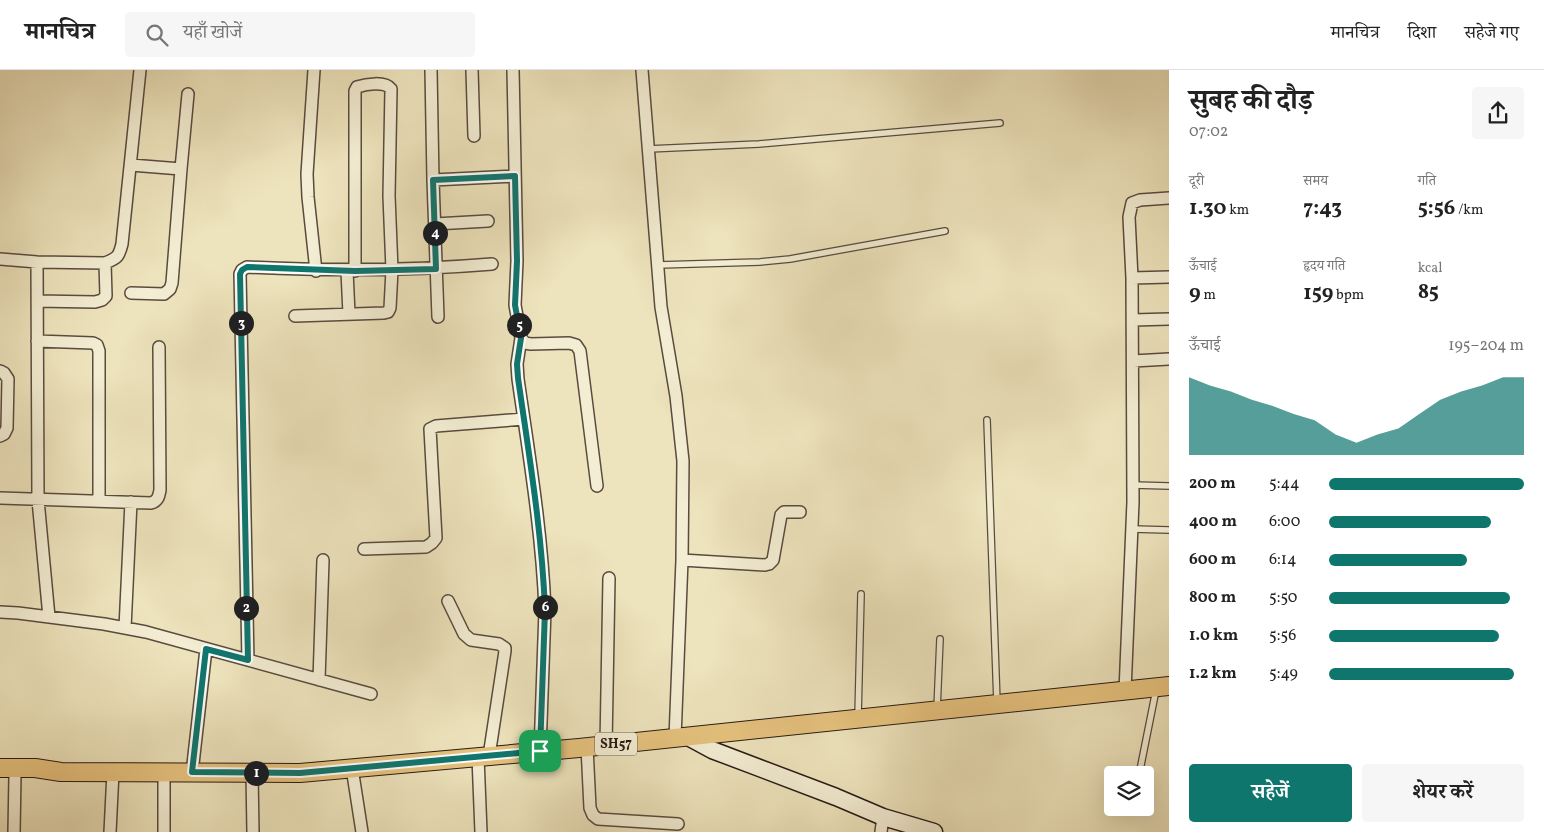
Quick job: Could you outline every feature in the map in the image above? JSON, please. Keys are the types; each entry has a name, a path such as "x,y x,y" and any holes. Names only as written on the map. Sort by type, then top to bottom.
{"main road":[{"name":"SH57","path":"5,773 47,775 61,772 300,773 588,747 1162,687"}],"street":[{"path":"0,259 37,262 105,263 114,260 120,255 140,70"},
{"path":"314,70 307,174 316,271"},
{"path":"431,70 438,317"},
{"path":"472,70 474,136"},
{"path":"513,70 517,261 515,305 521,338 517,364 535,493 545,610 540,751"},
{"path":"642,70 661,307 676,396 683,462 681,737 836,797 882,825 934,832"},
{"path":"295,316 384,314 390,308 392,270 389,196 392,89 384,84 360,86 357,87 355,92 349,314"},
{"path":"131,293 164,294 170,289 172,283 188,94"},
{"path":"131,164 181,169"},
{"path":"433,180 515,176"},
{"path":"1125,691 1133,485 1133,320 1129,217 1132,203 1140,200 1169,198"},
{"path":"435,224 488,221"},
{"path":"37,262 38,500 49,617"},
{"path":"37,301 95,302 102,300 106,296 105,263"},
{"path":"248,660 240,274 242,270 247,267 316,271 436,269 492,264"},
{"path":"1132,278 1169,277"},
{"path":"1133,320 1169,319"},
{"path":"521,338 531,344 569,343 576,345 580,351 598,486"},
{"path":"37,341 93,343 97,345 99,351 99,501"},
{"path":"0,498 151,503 156,501 160,490 159,347"},
{"path":"1133,361 1169,359"},
{"path":"0,371 8,379 7,428 4,434 0,436"},
{"path":"364,549 426,546 432,544 436,538 430,429 436,426 524,419"},
{"path":"125,628 131,502"},
{"path":"682,560 769,564 772,560 781,515 786,511 800,512"},
{"path":"319,680 323,560"},
{"path":"606,745 609,578"},
{"path":"448,601 467,638 499,644 505,651 484,756 481,832"},
{"path":"0,612 49,617 146,632 371,694"},
{"path":"192,772 206,649"},
{"path":"588,747 590,808 593,815 598,818 678,824"},
{"path":"352,768 362,832"},
{"path":"110,832 113,772"},
{"path":"164,772 164,832"},
{"path":"5,773 14,832"},
{"path":"252,773 253,832"}],"lane":[{"path":"648,149 759,144 1000,123"},
{"path":"658,265 760,262 790,259 945,231"},
{"path":"987,420 997,704"},
{"path":"1133,485 1169,486"},
{"path":"1132,529 1169,530"},
{"path":"858,719 861,594"},
{"path":"937,711 940,638"},
{"path":"1141,766 1162,687"}],"route":[{"path":"515,176 517,261 515,305 521,338 517,364 535,493 545,610 540,751 300,773 192,772 206,649 248,660 240,274 247,267 316,271 436,269 433,180 515,176"}]}
